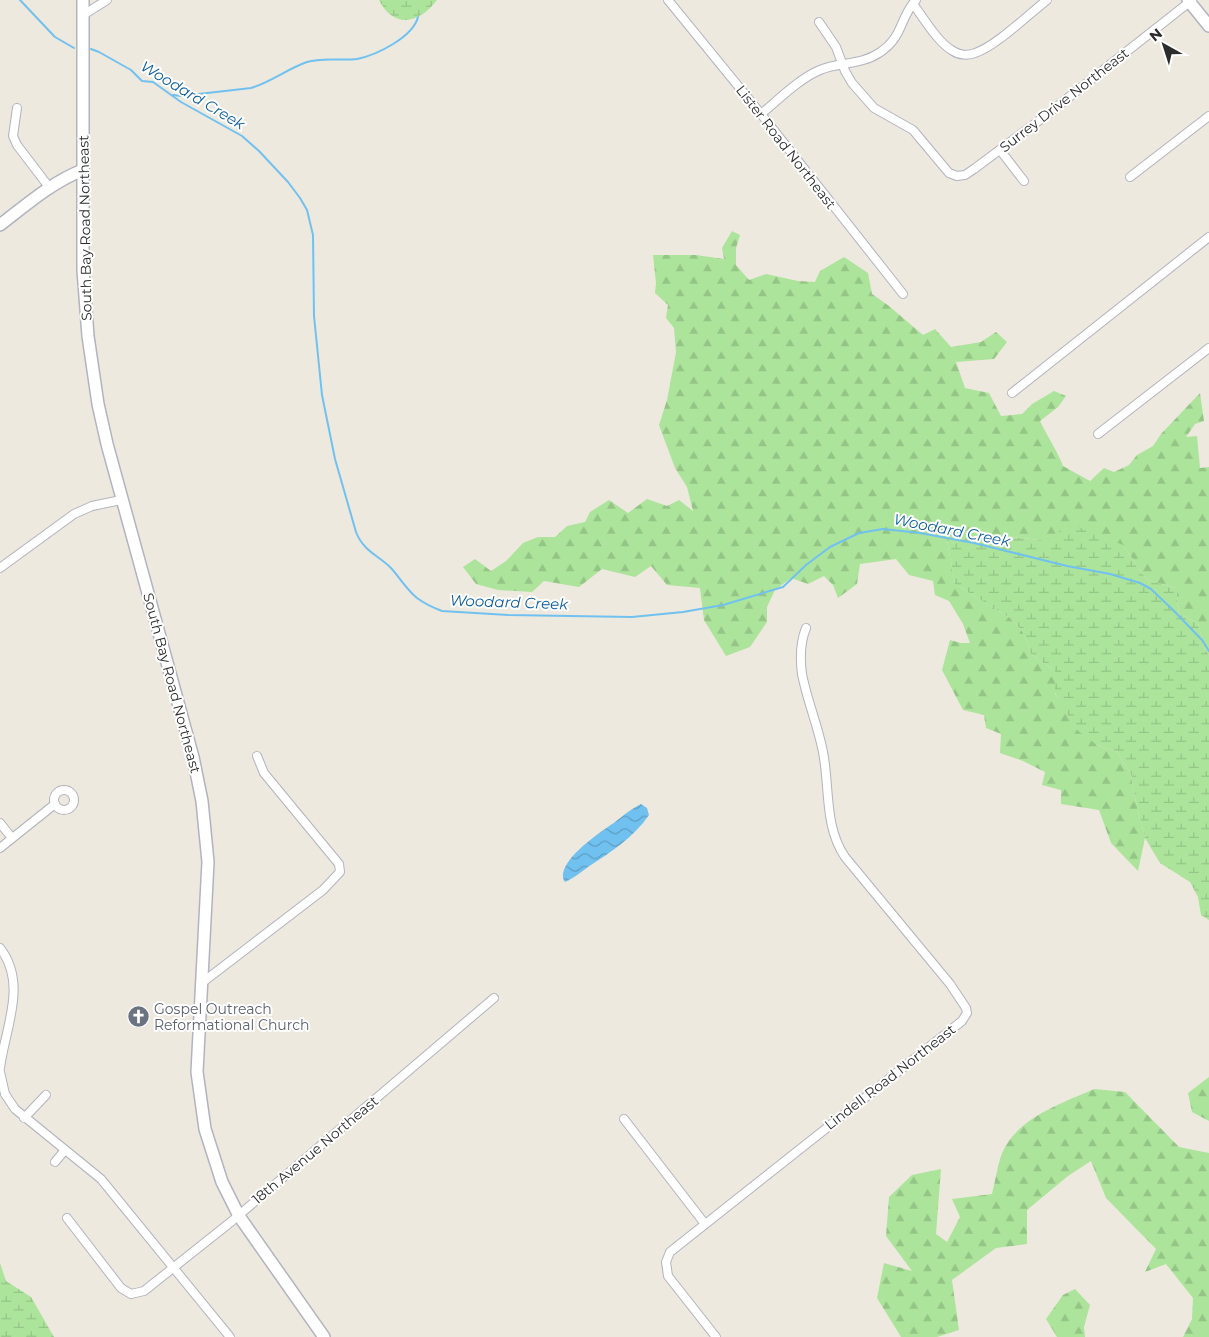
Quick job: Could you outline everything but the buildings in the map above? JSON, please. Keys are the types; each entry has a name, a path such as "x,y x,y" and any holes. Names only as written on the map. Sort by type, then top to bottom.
{"street":[{"name":"South Bay Road Northeast","path":"83,0 83,270 88,336 98,404 121,500 175,690 202,800 208,862 198,1072 201,1108 215,1166 228,1196 259,1246 324,1337"},
{"path":"83,16 107,0"},
{"name":"Lister Road Northeast","path":"668,0 903,294"},
{"path":"761,114 809,76 832,66 865,60 879,53 898,35 914,2 945,46 954,52 965,55 974,54 990,46 1047,0"},
{"path":"1190,1 1209,26"},
{"name":"Surrey Drive Northeast","path":"843,64 852,83 874,108 913,130 944,168 958,176 965,175 1000,150 1190,1"},
{"path":"819,22 831,38 843,64"},
{"path":"17,108 13,136 17,145 49,187"},
{"path":"1130,177 1209,116"},
{"path":"1000,150 1024,181"},
{"path":"0,225 49,187 71,174 83,170"},
{"path":"1012,393 1209,237"},
{"path":"1098,434 1209,348"},
{"path":"0,568 74,514 92,506 121,500"},
{"name":"Lindell Road Northeast","path":"716,1337 671,1280 665,1266 670,1252 962,1021 967,1013 966,1008 950,984 845,857 834,835 829,813 823,752 802,674 801,646 806,628"},
{"path":"203,982 323,890 340,872 339,864 264,773 257,756"},
{"path":"0,848 55,804"},
{"path":"0,824 12,838"},
{"path":"0,1068 15,988 12,968 1,951"},
{"name":"18th Avenue Northeast","path":"67,1218 126,1293 131,1294 144,1291 239,1216 494,998"},
{"path":"0,1072 5,1094 15,1109 101,1179 230,1337"},
{"path":"24,1118 46,1096"},
{"path":"624,1118 704,1224"},
{"path":"55,1162 65,1150"}],"green space":[{"path":"379,0 437,0 423,14 407,20 392,16 385,10"},
{"path":"732,231 740,235 736,248 736,265 749,280 766,274 798,281 815,282 820,271 844,257 868,273 872,294 923,335 935,329 951,347 981,342 996,332 1007,342 994,359 956,362 965,388 989,393 1001,416 1022,414 1032,404 1054,391 1066,396 1058,407 1040,421 1063,466 1090,481 1104,468 1114,472 1129,465 1137,455 1153,446 1161,434 1200,393 1204,421 1195,424 1186,437 1197,436 1200,468 1209,467 1209,655 1205,650 1198,623 1179,614 1176,588 1147,580 1123,545 1048,541 945,529 955,584 1010,618 1023,632 1031,654 1055,671 1055,694 1097,745 1117,752 1131,774 1145,838 1138,871 1111,843 1099,810 1061,804 1061,790 1042,785 1045,772 1023,761 1000,753 1001,734 986,728 984,715 963,710 942,670 950,640 970,643 963,624 949,601 935,595 933,581 909,575 896,559 860,564 857,584 838,598 833,585 824,576 808,584 791,578 775,590 767,607 767,622 750,647 726,656 704,620 700,588 667,585 651,566 635,577 602,569 579,587 544,581 532,592 498,590 476,584 463,567 475,559 491,571 506,561 523,543 538,537 555,537 567,526 585,522 590,512 609,500 628,513 647,499 667,506 679,500 693,511 687,487 675,468 659,425 667,400 676,352 674,328 666,318 668,305 655,293 656,283 653,255 696,255 724,259 722,248"},
{"path":"1069,523 1123,545 1147,580 1176,588 1179,614 1198,623 1205,650 1209,655 1209,920 1201,915 1198,897 1190,882 1160,863 1145,838 1131,774 1117,752 1097,745 1077,730 1055,693 1055,671 1031,654 1023,632 1010,618 955,584 945,529 1048,541"},
{"path":"1209,1077 1209,1121 1192,1112 1188,1093"},
{"path":"1094,1089 1125,1092 1179,1147 1209,1153 1209,1337 1183,1337 1192,1319 1193,1298 1166,1264 1145,1272 1156,1249 1106,1198 1091,1161 1068,1176 1027,1210 1027,1244 996,1248 952,1280 959,1330 937,1337 901,1337 877,1298 884,1263 912,1271 886,1236 889,1197 912,1175 941,1169 936,1234 947,1242 960,1217 952,1199 992,1194 1001,1156 1017,1132 1040,1114"},
{"path":"0,1263 6,1281 31,1297 54,1337 0,1337"},
{"path":"1075,1289 1090,1305 1084,1327 1085,1337 1057,1337 1046,1319 1063,1295"}],"water":[{"path":"641,804 647,808 649,815 643,823 613,850 565,882 563,874 572,857 590,840"}],"waterway":[{"name":"Woodard Creek","path":"20,0 55,37 74,48"},
{"path":"173,95 181,96 251,88 307,62 365,57 384,49 402,38 415,24 418,17"},
{"name":"Woodard Creek","path":"91,49 131,70 142,81 153,82 181,102 242,136 259,151 300,198 307,210 313,235 314,316 322,395 335,459 356,532 367,549 391,568 413,595 426,604 442,611 508,615 632,617 683,612 723,605 783,587 806,565 830,547 859,533 883,529 920,533 974,543 1067,566 1110,574 1140,583 1151,589 1174,611 1202,640 1209,651"}],"place":[{"name":"Gospel Outreach Reformational Church","path":"138,1017"}]}
